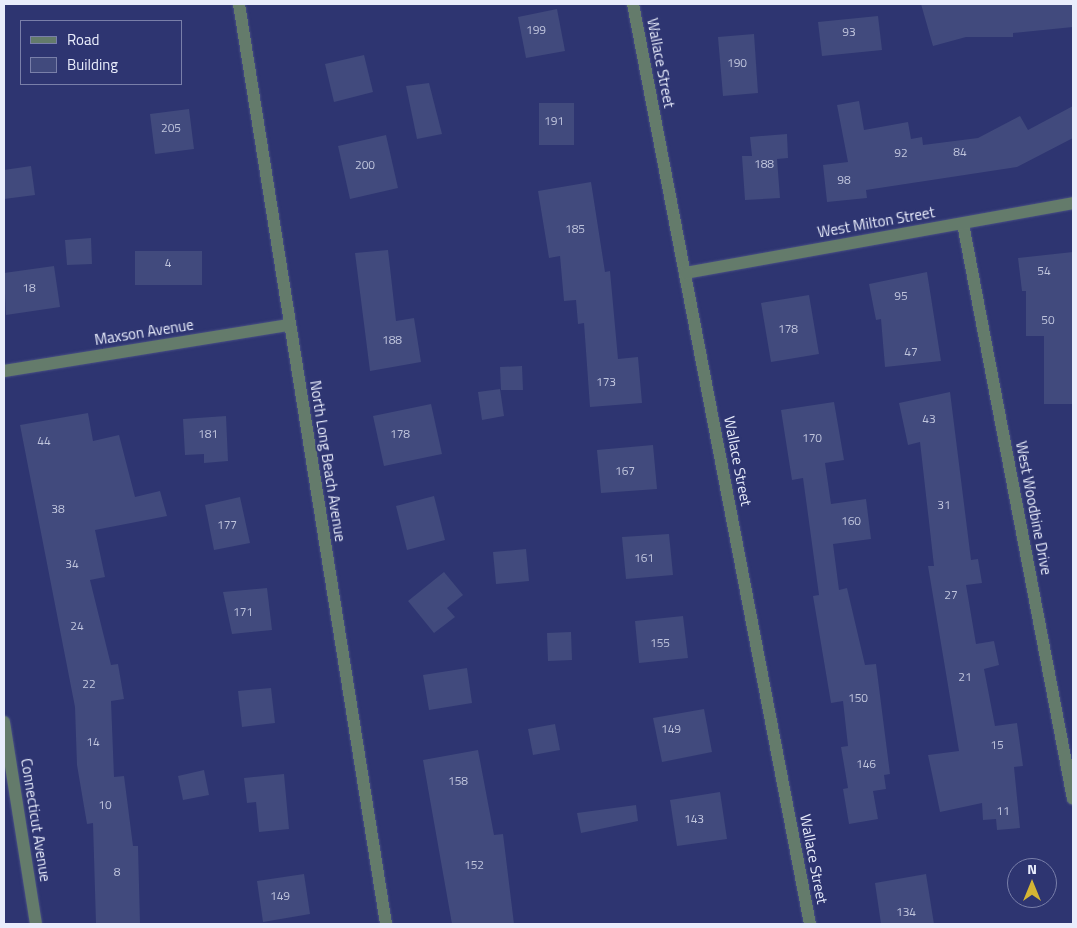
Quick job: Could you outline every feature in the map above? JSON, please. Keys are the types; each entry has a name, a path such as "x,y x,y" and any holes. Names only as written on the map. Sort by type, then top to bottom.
{"street":[{"name":"North Long Beach Avenue","path":"239,4 386,924"},
{"name":"Wallace Street","path":"633,4 810,924"},
{"name":"West Milton Street","path":"685,273 1073,203"},
{"name":"West Woodbine Drive","path":"963,224 1073,798"},
{"name":"Maxson Avenue","path":"4,370 289,325"},
{"name":"Connecticut Avenue","path":"4,722 36,924"}],"building":[{"path":"921,4 1073,4 1073,27 1013,33 1013,37 966,37 933,46"},
{"path":"557,9 565,51 526,58 518,17"},
{"path":"878,16 882,50 822,56 818,22"},
{"path":"754,34 758,93 723,96 718,37"},
{"path":"364,55 373,92 334,102 325,64"},
{"path":"429,83 442,134 417,139 406,86"},
{"path":"859,101 864,130 908,122 911,139 922,137 923,145 978,138 1020,116 1028,130 1073,106 1073,138 1017,167 866,190 867,198 827,202 823,165 848,162 837,105"},
{"path":"539,103 574,103 574,145 539,145"},
{"path":"189,109 194,149 155,154 150,114"},
{"path":"787,134 788,158 777,159 780,198 745,200 742,156 752,156 750,137"},
{"path":"386,135 398,188 350,199 338,146"},
{"path":"31,166 35,195 4,199 4,170"},
{"path":"591,182 605,272 610,271 618,359 638,357 642,403 590,407 584,323 578,324 576,300 564,301 560,256 549,258 538,191"},
{"path":"91,238 92,264 67,265 65,240"},
{"path":"388,250 396,321 414,318 421,362 370,371 355,253"},
{"path":"135,251 202,251 202,285 135,285"},
{"path":"1073,252 1073,404 1044,404 1044,336 1026,336 1026,291 1022,291 1018,258"},
{"path":"54,266 60,307 6,315 4,273"},
{"path":"927,272 941,361 885,367 881,319 876,320 869,284"},
{"path":"809,295 819,354 771,362 761,303"},
{"path":"522,366 523,390 501,390 500,367"},
{"path":"500,389 504,416 482,420 478,392"},
{"path":"950,392 971,560 978,559 982,583 966,585 976,644 994,641 999,665 984,669 995,726 1017,723 1023,766 1014,767 1020,828 997,830 996,819 983,820 982,803 940,812 928,755 959,751 928,566 934,566 920,442 908,445 899,403"},
{"path":"834,402 844,460 825,463 831,504 866,499 871,539 833,544 839,590 847,588 865,665 876,664 890,774 884,775 886,789 873,791 878,819 849,824 843,789 848,788 841,747 848,746 843,701 831,703 813,596 819,595 803,478 792,480 781,410"},
{"path":"431,404 442,454 384,466 373,416"},
{"path":"88,413 93,441 119,435 135,497 160,491 167,516 95,530 105,577 90,580 111,665 118,664 124,699 111,701 114,777 124,776 133,846 138,846 140,924 96,924 93,823 87,824 77,765 75,707 20,425"},
{"path":"226,416 228,461 204,463 204,454 185,455 183,419"},
{"path":"653,445 657,489 601,493 597,450"},
{"path":"434,496 445,540 407,550 396,506"},
{"path":"240,497 250,543 214,550 205,505"},
{"path":"669,534 673,575 626,579 622,537"},
{"path":"526,549 529,581 496,584 493,552"},
{"path":"444,572 463,595 447,608 455,617 434,633 408,601"},
{"path":"267,588 272,630 232,634 223,592"},
{"path":"683,616 688,658 639,663 635,621"},
{"path":"571,632 572,660 548,661 547,633"},
{"path":"467,668 472,703 429,710 423,675"},
{"path":"271,688 275,723 242,727 238,691"},
{"path":"704,709 712,752 662,762 653,718"},
{"path":"555,724 560,750 533,755 528,729"},
{"path":"478,750 494,835 503,834 514,924 452,924 423,760"},
{"path":"204,770 209,795 183,800 178,776"},
{"path":"284,774 289,829 259,832 256,802 247,803 244,778"},
{"path":"720,792 727,839 677,846 670,800"},
{"path":"636,805 638,821 581,833 577,813"},
{"path":"304,874 310,914 263,922 257,881"},
{"path":"926,874 934,924 881,924 875,883"}]}
